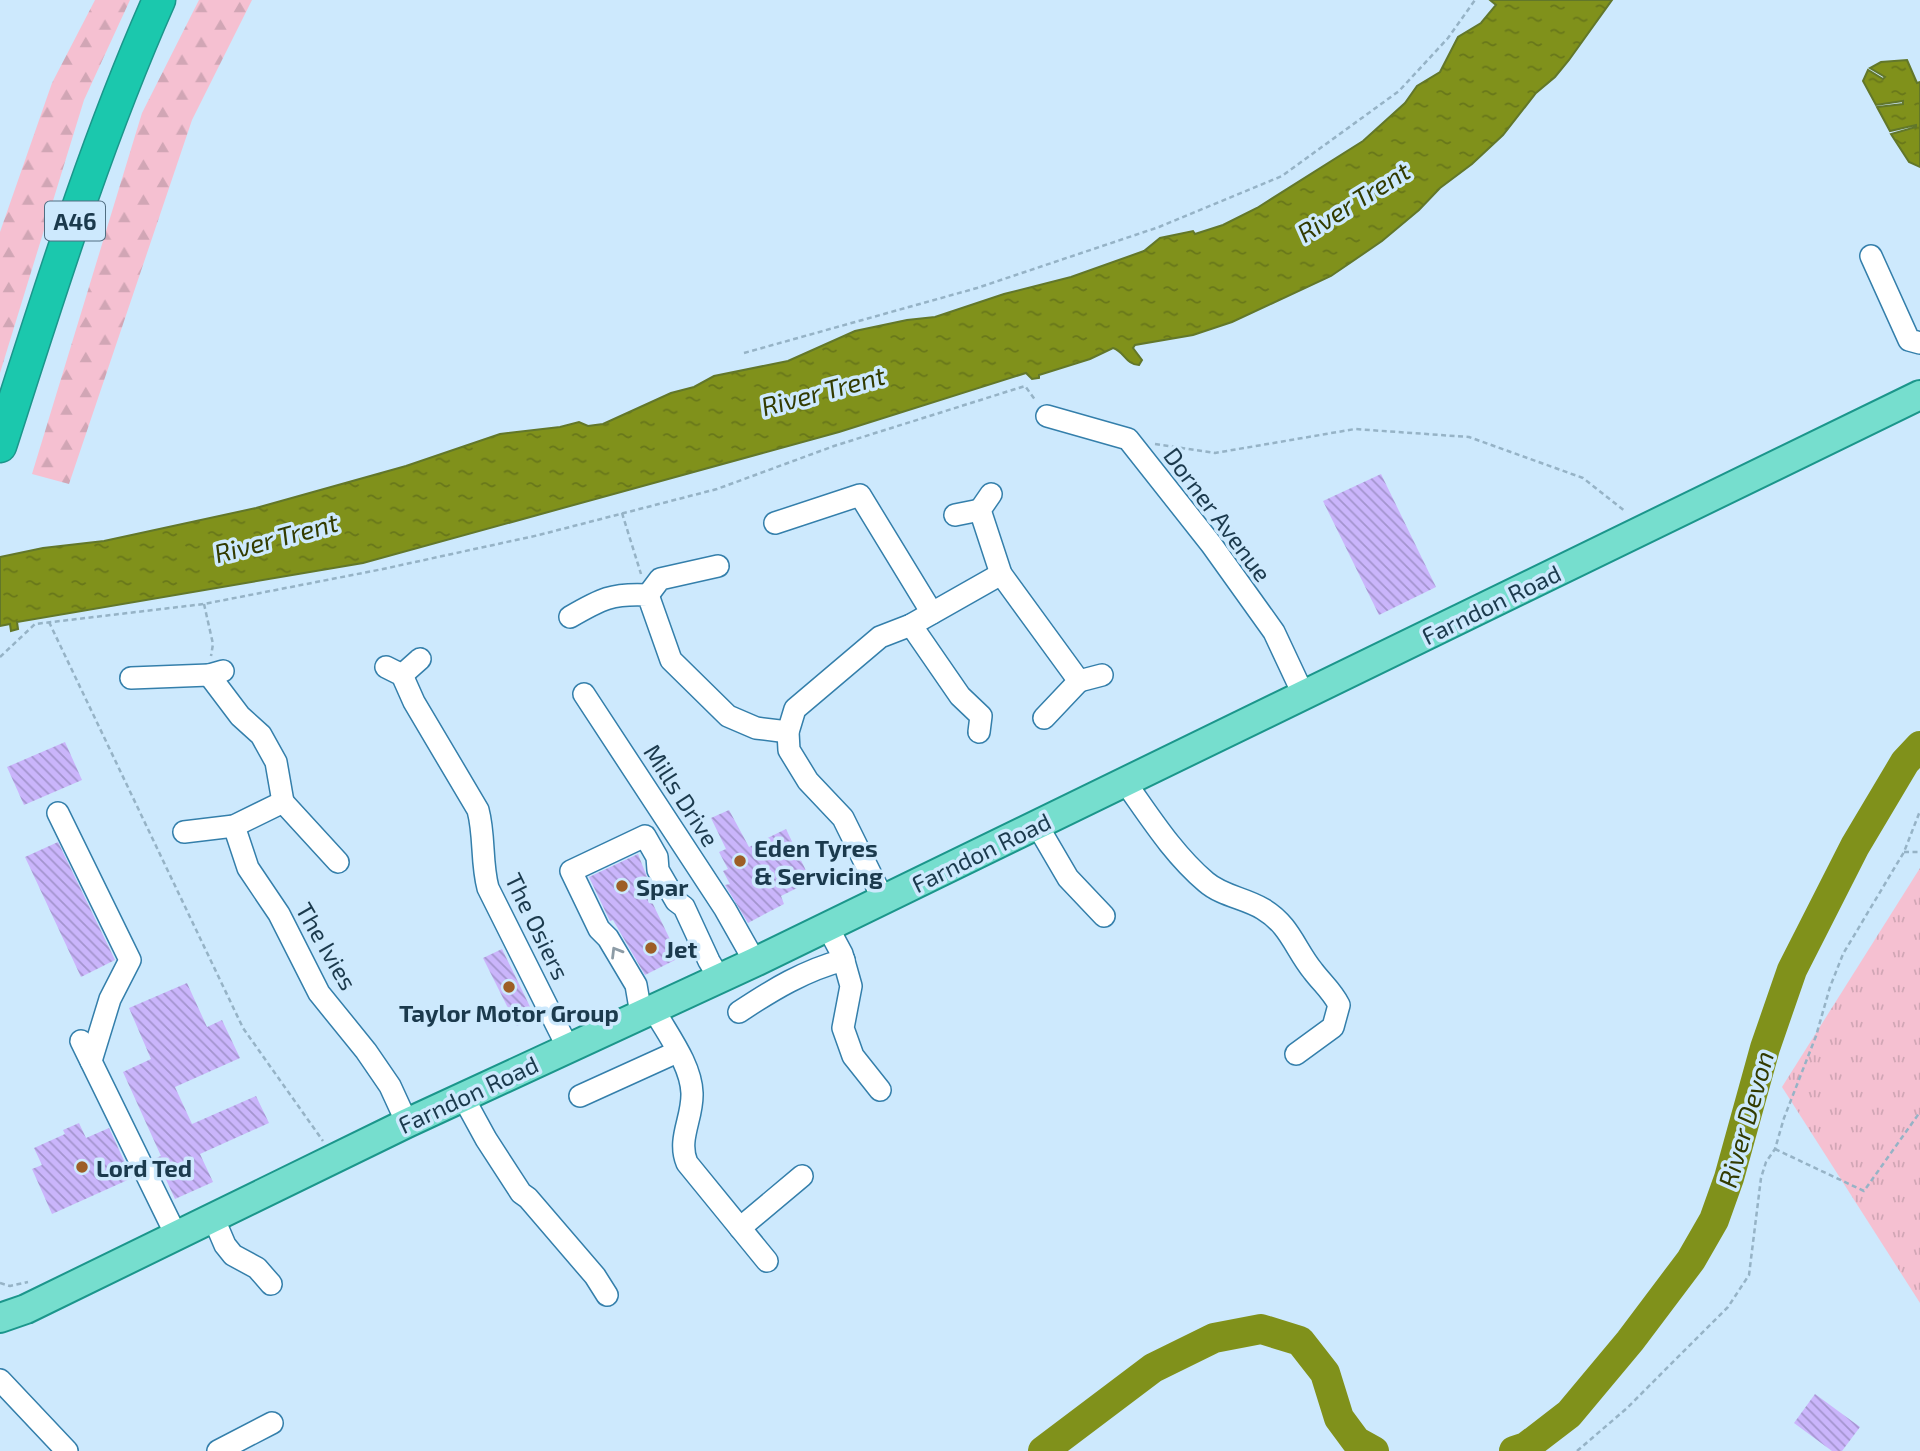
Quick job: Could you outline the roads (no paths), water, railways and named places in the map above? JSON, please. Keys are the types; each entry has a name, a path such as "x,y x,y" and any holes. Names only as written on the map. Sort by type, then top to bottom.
{"highway":[{"name":"A46","path":"0,446 92,173 133,59 159,0"}],"main road":[{"name":"Farndon Road","path":"0,1318 26,1309 407,1123 755,961 1920,395"}],"street":[{"path":"1871,256 1909,340 1920,343"},
{"name":"Dorner Avenue","path":"1047,416 1128,439 1211,544 1274,632 1304,696"},
{"path":"775,523 860,495 932,613"},
{"path":"955,515 985,502 1001,574 1079,681"},
{"path":"648,595 660,579 718,566"},
{"path":"883,899 843,818 808,781 789,750 789,732 795,709 880,637 911,625 1001,574"},
{"path":"570,617 598,601 621,594 648,595"},
{"path":"648,595 671,660 728,716 756,728 789,732"},
{"path":"911,625 960,696 984,718"},
{"name":"The Osiers","path":"420,659 394,671 478,810 483,829 484,872 488,888 568,1048"},
{"path":"131,678 215,673 240,716 261,735 276,762 283,802 338,862"},
{"path":"1044,718 1079,681 1102,676"},
{"name":"Mills Drive","path":"584,694 725,909 755,961"},
{"path":"1125,782 1173,849 1207,884 1260,907 1280,920 1312,971 1332,992 1339,1005 1333,1027 1296,1054"},
{"path":"184,832 234,826 283,802"},
{"path":"58,813 130,960 110,999 91,1061"},
{"path":"1037,825 1068,878 1104,916"},
{"name":"The Ivies","path":"234,826 248,868 279,914 320,993 390,1086 407,1123"},
{"path":"719,978 684,907 676,901 658,870 657,857 645,836 571,871 599,929 608,938 636,985 647,1011 686,1069 692,1094 682,1150 687,1163 767,1261"},
{"path":"827,926 844,960 851,986 843,1028 853,1056 880,1090"},
{"path":"739,1012 797,977 825,964 844,960"},
{"path":"81,1041 176,1235"},
{"path":"580,1096 677,1052"},
{"path":"463,1097 485,1139 521,1194 528,1198 573,1250 607,1295"},
{"path":"740,1228 802,1176"},
{"path":"213,1217 225,1245 233,1255 257,1268 271,1284"},
{"path":"0,1380 67,1451"},
{"path":"218,1451 272,1423"}],"water":[{"name":"River Trent","path":"1490,0 1612,0 1569,60 1555,77 1536,93 1503,135 1382,241 1331,276 1232,322 1193,335 1135,345 1133,348 1142,360 1139,365 1131,363 1113,348 1090,359 1039,375 1039,378 1032,379 1026,373 839,432 363,563 17,622 18,629 11,631 10,624 0,626 0,557 43,548 104,541 256,508 406,466 500,434 579,422 588,426 603,424 671,393 694,387 714,376 788,361 855,331 935,317 1004,294 1071,277 1144,251 1160,238 1193,231 1195,234 1223,225 1257,208 1363,141 1405,103 1417,86 1440,72 1458,37 1481,23 1496,5"},
{"path":"1907,60 1917,83 1920,82 1920,167 1909,162 1891,134 1916,125 1890,131 1877,107 1903,104 1903,101 1876,105 1863,81 1868,70 1883,79 1885,77 1870,68 1881,62"}],"waterway":[{"name":"River Devon","path":"1514,1451 1526,1447 1569,1414 1630,1341 1691,1260 1714,1220 1729,1178 1765,1048 1792,970 1855,846 1905,762 1920,746"},
{"name":"River Devon","path":"1043,1451 1153,1368 1214,1338 1261,1329 1300,1341 1325,1373 1339,1418 1356,1441 1374,1451"}],"place":[{"name":"Eden Tyres & Servicing","path":"740,861"},
{"name":"Spar","path":"622,886"},
{"name":"Jet","path":"651,948"},
{"name":"Taylor Motor Group","path":"509,987"},
{"name":"Lord Ted","path":"82,1167"}]}
